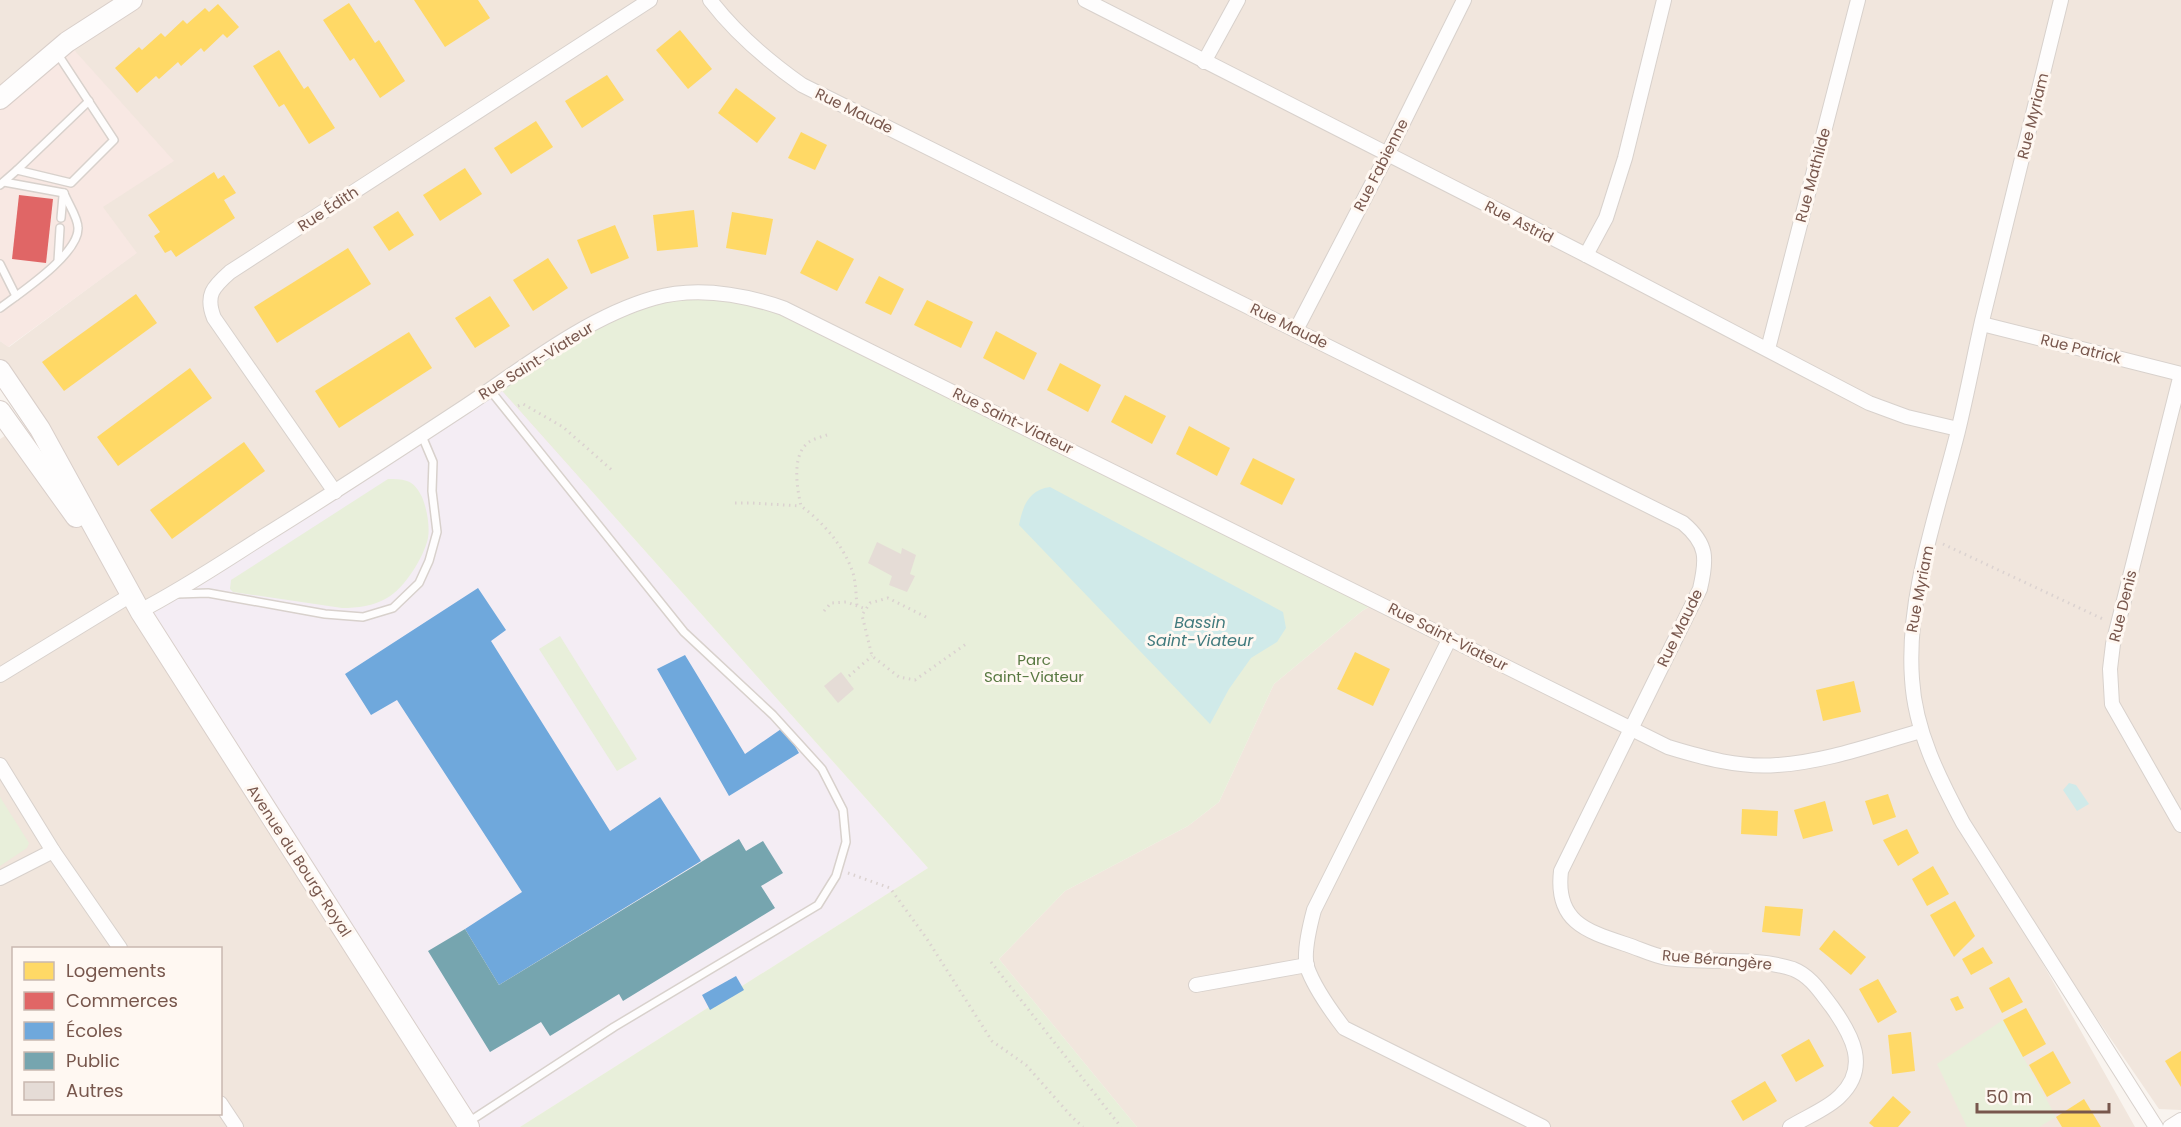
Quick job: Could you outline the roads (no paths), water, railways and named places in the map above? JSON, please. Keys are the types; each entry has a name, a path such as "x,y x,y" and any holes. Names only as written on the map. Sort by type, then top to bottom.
{"main road":[{"path":"0,99 67,42 132,0"},
{"name":"Avenue du Bourg-Royal","path":"0,370 40,429 135,603"},
{"name":"Avenue du Bourg-Royal","path":"0,411 135,603 468,1125"}],"street":[{"name":"Rue Édith","path":"335,492 214,318 210,308 210,296 215,285 230,272 650,0"},
{"name":"Rue Maude","path":"710,0 749,43 802,85 1683,524 1696,535 1704,549 1705,568 1700,589 1631,728"},
{"name":"Rue Astrid","path":"1085,0 1586,255 1869,403 1907,417 1958,429"},
{"path":"1204,62 1238,0"},
{"name":"Rue Fabienne","path":"1296,330 1464,0"},
{"path":"1586,255 1606,218 1625,158 1664,0"},
{"name":"Rue Mathilde","path":"1768,349 1858,0"},
{"name":"Rue Myriam","path":"2061,0 1918,587 1910,633 1912,681 1921,731 1941,782 1963,823 2156,1127"},
{"name":"Rue Saint-Viateur","path":"0,675 135,603 171,594 335,492 572,336 616,312 654,298 703,292 742,296 783,308 1668,747 1704,758 1738,764 1776,765 1821,759 1921,731"},
{"name":"Rue Patrick","path":"1982,324 2181,374"},
{"name":"Rue Denis","path":"2181,374 2118,626 2110,669 2112,704 2181,825"},
{"path":"1450,638 1314,910 1308,929 1306,965 1327,1006 1344,1028 1542,1127"},
{"name":"Rue Bérangère","path":"1631,728 1561,871 1559,887 1561,901 1568,914 1580,925 1606,938 1665,958 1778,964 1797,971 1813,982 1846,1027 1854,1046 1856,1065 1852,1081 1840,1097 1790,1127"},
{"path":"1,771 119,947"},
{"path":"0,878 53,851"},
{"path":"1196,985 1306,965"},
{"path":"222,1106 236,1127"},
{"path":"2170,1127 2181,1120"}],"lane":[{"path":"17,170 71,183 114,140 55,51"},
{"path":"2,183 88,101"},
{"path":"2,183 64,193"},
{"path":"61,218 64,193"},
{"path":"0,308 58,261 78,237 78,225 64,193"},
{"path":"58,261 60,228"},
{"path":"0,264 16,296"},
{"path":"468,1125 614,1026 818,905 838,869 846,842 843,810 822,769 773,715 684,632 490,390"},
{"path":"171,594 208,594 325,614 363,617 393,609 419,584 429,561 437,532 432,491 433,462 422,436"}],"water":[{"name":"Bassin Saint-Viateur","path":"1050,487 1283,612 1286,628 1277,642 1251,658 1229,689 1210,724 1019,525 1023,511 1032,495"},
{"path":"2069,783 2076,785 2089,804 2077,811 2063,790"}],"park label":[{"name":"Parc Saint-Viateur","path":"1034,668"}]}
